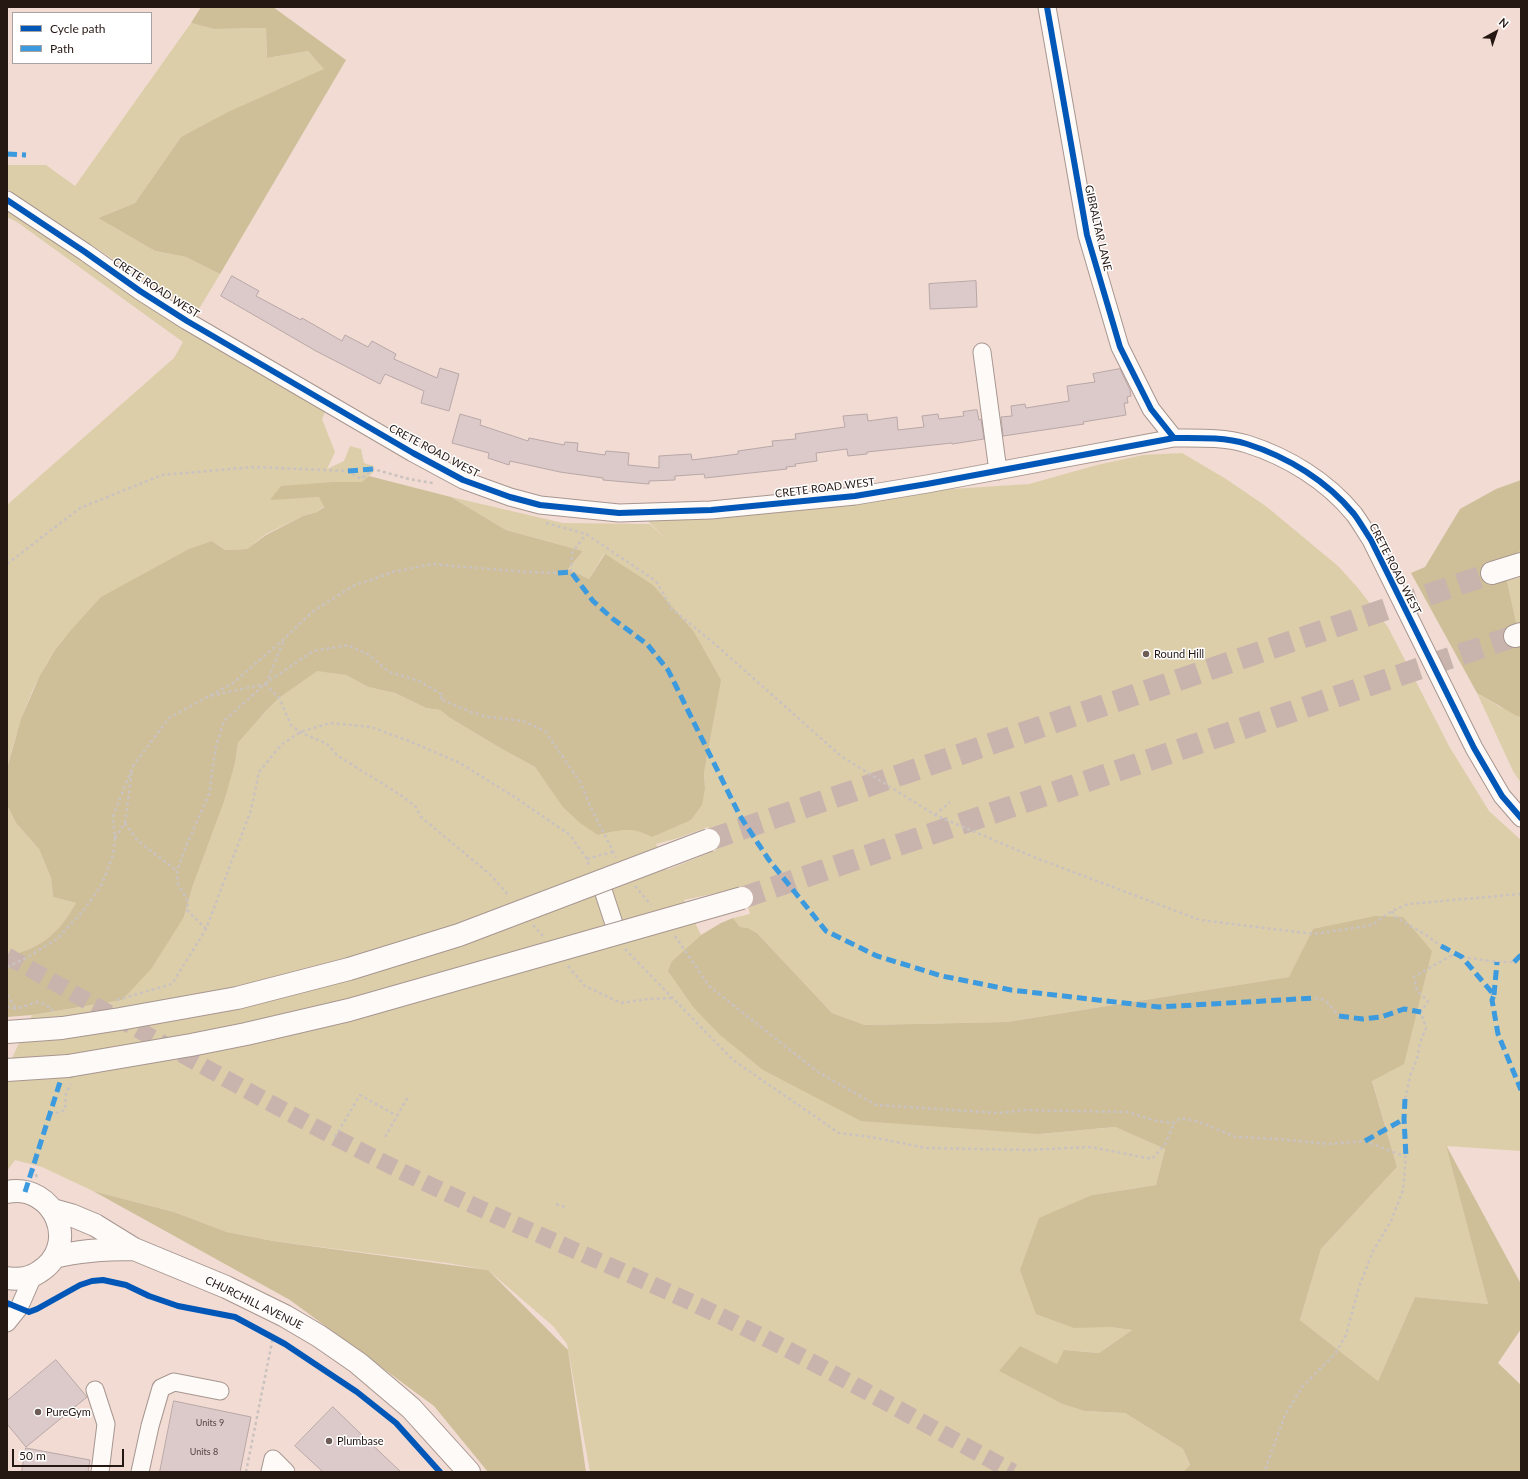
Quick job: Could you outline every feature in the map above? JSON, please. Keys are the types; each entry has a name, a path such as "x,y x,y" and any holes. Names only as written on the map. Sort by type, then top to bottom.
{"highway":[{"path":"1492,573 1521,564"},
{"path":"7,1032 62,1028 128,1018 237,998 349,969 459,935 594,874 709,840"},
{"path":"7,1070 68,1066 191,1045 349,1010 620,939 742,898"},
{"path":"7,1192 25,1192 36,1196 45,1202 53,1210 58,1219 60,1229 59,1248 55,1257 46,1268 33,1276 21,1279 7,1278"},
{"name":"CHURCHILL AVENUE","path":"53,1210 95,1225 134,1249 226,1287 285,1316 319,1336 358,1363 411,1408 469,1472"},
{"name":"CHURCHILL AVENUE","path":"55,1257 100,1249 134,1249"}],"street":[{"name":"GIBRALTAR LANE","path":"1047,7 1087,235 1120,347 1151,409 1174,438"},
{"name":"CRETE ROAD WEST","path":"7,200 186,321 413,453 463,480 510,498 540,505 619,513 712,510 855,496 1174,438 1210,438 1246,444 1291,463 1314,477 1336,494 1355,515 1371,540 1474,748 1502,796 1521,818"},
{"path":"982,352 998,471"},
{"path":"594,874 620,939"},
{"path":"7,1322 19,1308 33,1276"},
{"path":"140,1472 150,1426 161,1388 174,1382 220,1391"},
{"path":"95,1390 106,1424 100,1472"},
{"path":"270,1472 273,1459 286,1472"}],"path":[{"path":"7,564 80,508 162,475 254,467 348,471 361,479 373,469 440,485"},
{"path":"540,520 561,528 586,534 656,581 672,609 716,645 841,756 935,815 1036,858 1200,920 1314,934 1372,925 1392,911 1408,904 1521,894"},
{"path":"571,572 572,553 586,534"},
{"path":"7,967 26,958 57,939 84,910 102,884 113,855 115,839 113,816 133,766 170,718 233,683 284,639 312,612 353,586 393,572 432,564 525,572 558,573"},
{"path":"265,684 284,639"},
{"path":"206,929 187,910 188,901 178,884 177,871 209,794 216,746 224,721 265,684 314,650 348,645 369,656 389,672 405,676 425,685 442,695 440,699 482,715 523,721 545,731 580,782 592,812 617,858"},
{"path":"206,697 265,684"},
{"path":"265,684 279,698 291,725 300,732 326,744 338,756 399,794 414,806 421,817 492,876 512,899"},
{"path":"114,1000 172,984 206,929 251,810 259,772 280,745 300,732 330,723 371,726 460,763 516,798 570,835 594,874"},
{"path":"115,839 125,823 133,766"},
{"path":"935,815 950,802"},
{"path":"125,823 137,840 177,871"},
{"path":"586,859 613,852"},
{"path":"631,882 652,907"},
{"path":"1392,911 1394,916 1426,934 1441,946"},
{"path":"531,922 546,940"},
{"path":"672,931 709,986 818,1072 876,1105 1000,1113 1024,1110 1127,1112 1157,1121 1174,1123"},
{"path":"620,939 673,998 733,1060 839,1133 871,1137 926,1148 1026,1150 1091,1147 1152,1159 1166,1143 1174,1123 1181,1118 1199,1122 1236,1138 1278,1139 1328,1144 1365,1141 1406,1157 1403,1190 1391,1221 1373,1251 1360,1287 1346,1335 1335,1354 1302,1387 1285,1414 1265,1472"},
{"path":"1405,1099 1426,1028 1421,1012 1428,1001 1416,991 1414,978 1454,954"},
{"path":"1462,957 1497,962 1514,962"},
{"path":"566,963 585,986 621,1003 648,999 673,998"},
{"path":"7,995 16,1009"},
{"path":"1315,998 1325,1000 1339,1016"},
{"path":"7,1008 16,1009 37,1002 45,1004 54,1012"},
{"path":"335,1137 360,1095 397,1116"},
{"path":"384,1137 409,1095"},
{"path":"556,1204 566,1207"},
{"path":"266,1334 279,1340"},
{"path":"246,1472 272,1337"}],"shaded area":[{"path":"201,7 273,7 346,60 220,274 186,257 155,251 98,218 135,203 181,137 228,112 324,69 308,51 267,58 266,28 214,29 191,23"},
{"path":"191,23 214,29 266,28 267,58 308,51 325,69 181,137 135,203 98,218 155,251 186,257 220,274 196,314 7,189 7,165 46,165 75,186"},
{"path":"7,208 170,316 325,412 322,419 335,452 327,469 344,461 350,446 361,449 364,463 374,466 374,471 363,482 333,482 270,499 320,497 324,506 317,512 303,516 266,534 247,549 225,550 212,541 86,615 56,649 39,677 26,706 7,768 7,505 174,358 183,342 17,222 7,217"},
{"path":"1182,453 1226,479 1267,507 1338,566 1358,588 1388,627 1449,746 1489,811 1521,840 1521,1151 1447,1146 1488,1304 1415,1297 1378,1381 1300,1320 1321,1249 1397,1167 1372,1080 1313,929 1290,977 1007,1022 865,1025 832,1013 757,933 748,928 740,927 733,918 750,914 743,887 684,900 701,935 672,961 1039,1134 1115,1127 1165,1149 1156,1185 1092,1195 1110,1327 1132,1330 1099,1353 1064,1350 1085,1411 1125,1413 1183,1449 1190,1466 1183,1472 590,1472 567,1344 553,1326 488,1270 447,1263 273,1241 227,1232 174,1212 93,1191 42,1167 15,1160 7,1171 7,1069 32,1015 122,1000 184,917 193,885 235,763 238,743 279,698 317,670 346,675 368,687 395,693 426,708 440,710 450,718 535,767 545,781 598,835 625,829 641,831 691,820 703,798 705,787 704,772 604,554 589,579 568,569 583,551 506,530 451,497 563,523 650,524 668,541 645,518 920,491 1029,484 1097,465 1143,455","holes":["708,827 717,846 716,850 667,870 656,844"]},
{"path":"369,476 451,497 506,530 583,551 568,569 589,579 605,554 653,585 694,632 721,680 704,772 705,789 702,805 691,820 652,837 632,830 598,835 580,823 563,807 535,767 450,718 440,710 426,708 395,693 368,687 346,675 317,671 279,698 238,743 235,763 224,801 193,885 184,917 151,969 122,1000 32,1015 7,1017 7,956 30,949 48,938 63,923 76,903 53,897 51,878 39,849 16,823 7,805 7,768 21,719 40,675 55,650 101,597 189,549 212,541 225,550 247,549 266,535 303,516 317,512 324,507 319,497 270,500 281,486 333,482 362,482"},
{"path":"1521,480 1521,551 1499,561 1490,581 1507,581 1521,645 1521,717 1477,693 1411,573 1425,567 1460,509 1496,489"},
{"path":"1521,577 1521,623 1517,627 1507,581"},
{"path":"1477,693 1500,707 1521,715 1521,783 1513,771"},
{"path":"7,805 16,823 39,849 51,878 53,897 76,903 63,923 48,938 30,949 7,956"},
{"path":"1375,916 1403,917 1432,951 1404,1064 1372,1081 1397,1167 1321,1249 1300,1320 1378,1381 1415,1297 1488,1304 1446,1145 1521,1284 1521,1329 1498,1363 1521,1385 1521,1472 1183,1472 1190,1465 1183,1449 1125,1413 1085,1411 1063,1404 999,1371 1020,1346 1057,1364 1064,1350 1099,1353 1132,1330 1110,1327 1074,1328 1036,1314 1020,1270 1039,1218 1092,1195 1156,1185 1165,1149 1115,1127 1039,1134 861,1121 763,1070 719,1034 694,1008 668,971 672,961 701,935 721,923 733,918 740,927 748,928 757,933 832,1013 865,1025 1007,1022 1289,977 1313,929"},
{"path":"93,1191 174,1212 227,1232 273,1241 488,1270 568,1350 586,1472 488,1472 434,1406 290,1300"}],"building":[{"path":"232,276 259,291 256,296 301,320 302,318 342,341 345,335 368,347 372,341 396,354 394,359 437,378 440,368 459,374 449,411 421,403 424,391 385,374 380,384 316,351 221,296"},
{"path":"976,281 977,307 930,309 929,284"},
{"path":"1120,369 1130,390 1131,396 1127,397 1128,403 1124,403 1126,415 1083,422 1084,424 1003,436 1001,417 1012,416 1011,406 1025,404 1026,408 1069,401 1067,386 1095,382 1093,374"},
{"path":"977,410 979,420 981,419 984,439 952,444 867,452 867,454 848,456 847,449 816,453 817,461 795,464 796,466 786,467 787,469 705,478 704,474 675,476 675,480 649,481 649,484 603,480 603,478 560,472 510,461 509,465 488,458 489,453 452,443 460,414 481,420 480,425 528,441 529,438 564,445 565,442 578,443 577,451 605,455 606,451 629,453 628,465 659,468 659,456 691,454 692,460 738,454 738,451 773,446 772,441 796,439 795,434 845,427 843,416 867,414 868,421 897,417 898,430 924,427 922,416 938,414 939,419 964,416 963,412"},
{"name":"PureGym","path":"56,1360 87,1397 26,1447 7,1424 7,1401"},
{"path":"174,1401 251,1417 240,1472 160,1472"},
{"name":"Plumbase","path":"333,1407 401,1472 323,1472 295,1446"},
{"path":"26,1448 90,1460 88,1472 22,1472"}],"tunnel":[{"path":"709,840 1492,573"},
{"path":"742,898 1515,636"},
{"path":"7,956 334,1137 422,1181 750,1330 826,1369 1013,1472"}],"marked path":[{"path":"7,154 26,155"},
{"path":"348,471 373,469"},
{"path":"558,573 571,572 593,601 613,619 647,644 668,670 740,816 769,860 826,931 877,956 942,976 1011,990 1159,1007 1315,998"},
{"path":"1441,946 1462,957 1494,995 1492,1000 1498,1034 1521,1090"},
{"path":"1514,962 1521,955"},
{"path":"1494,995 1497,962"},
{"path":"1339,1016 1363,1019 1381,1017 1404,1009 1421,1012"},
{"path":"25,1192 60,1082"},
{"path":"1405,1099 1404,1119 1406,1157"},
{"path":"1365,1141 1404,1119"}],"cycle path":[{"path":"1047,7 1087,235 1120,347 1151,409 1174,438"},
{"path":"7,200 140,291 187,321 413,453 463,480 510,497 540,505 619,513 711,510 855,496 1174,438 1211,438 1229,440 1262,449 1292,463 1319,481 1332,491 1354,514 1371,540 1474,748 1502,796 1521,818"},
{"path":"7,1303 29,1312 80,1285 92,1281 103,1280 126,1285 149,1296 178,1306 235,1317 285,1344 357,1392 396,1423 440,1472"}],"place":[{"name":"Round Hill","path":"1146,654"},
{"name":"PureGym","path":"38,1412"},
{"name":"Plumbase","path":"329,1441"}]}
